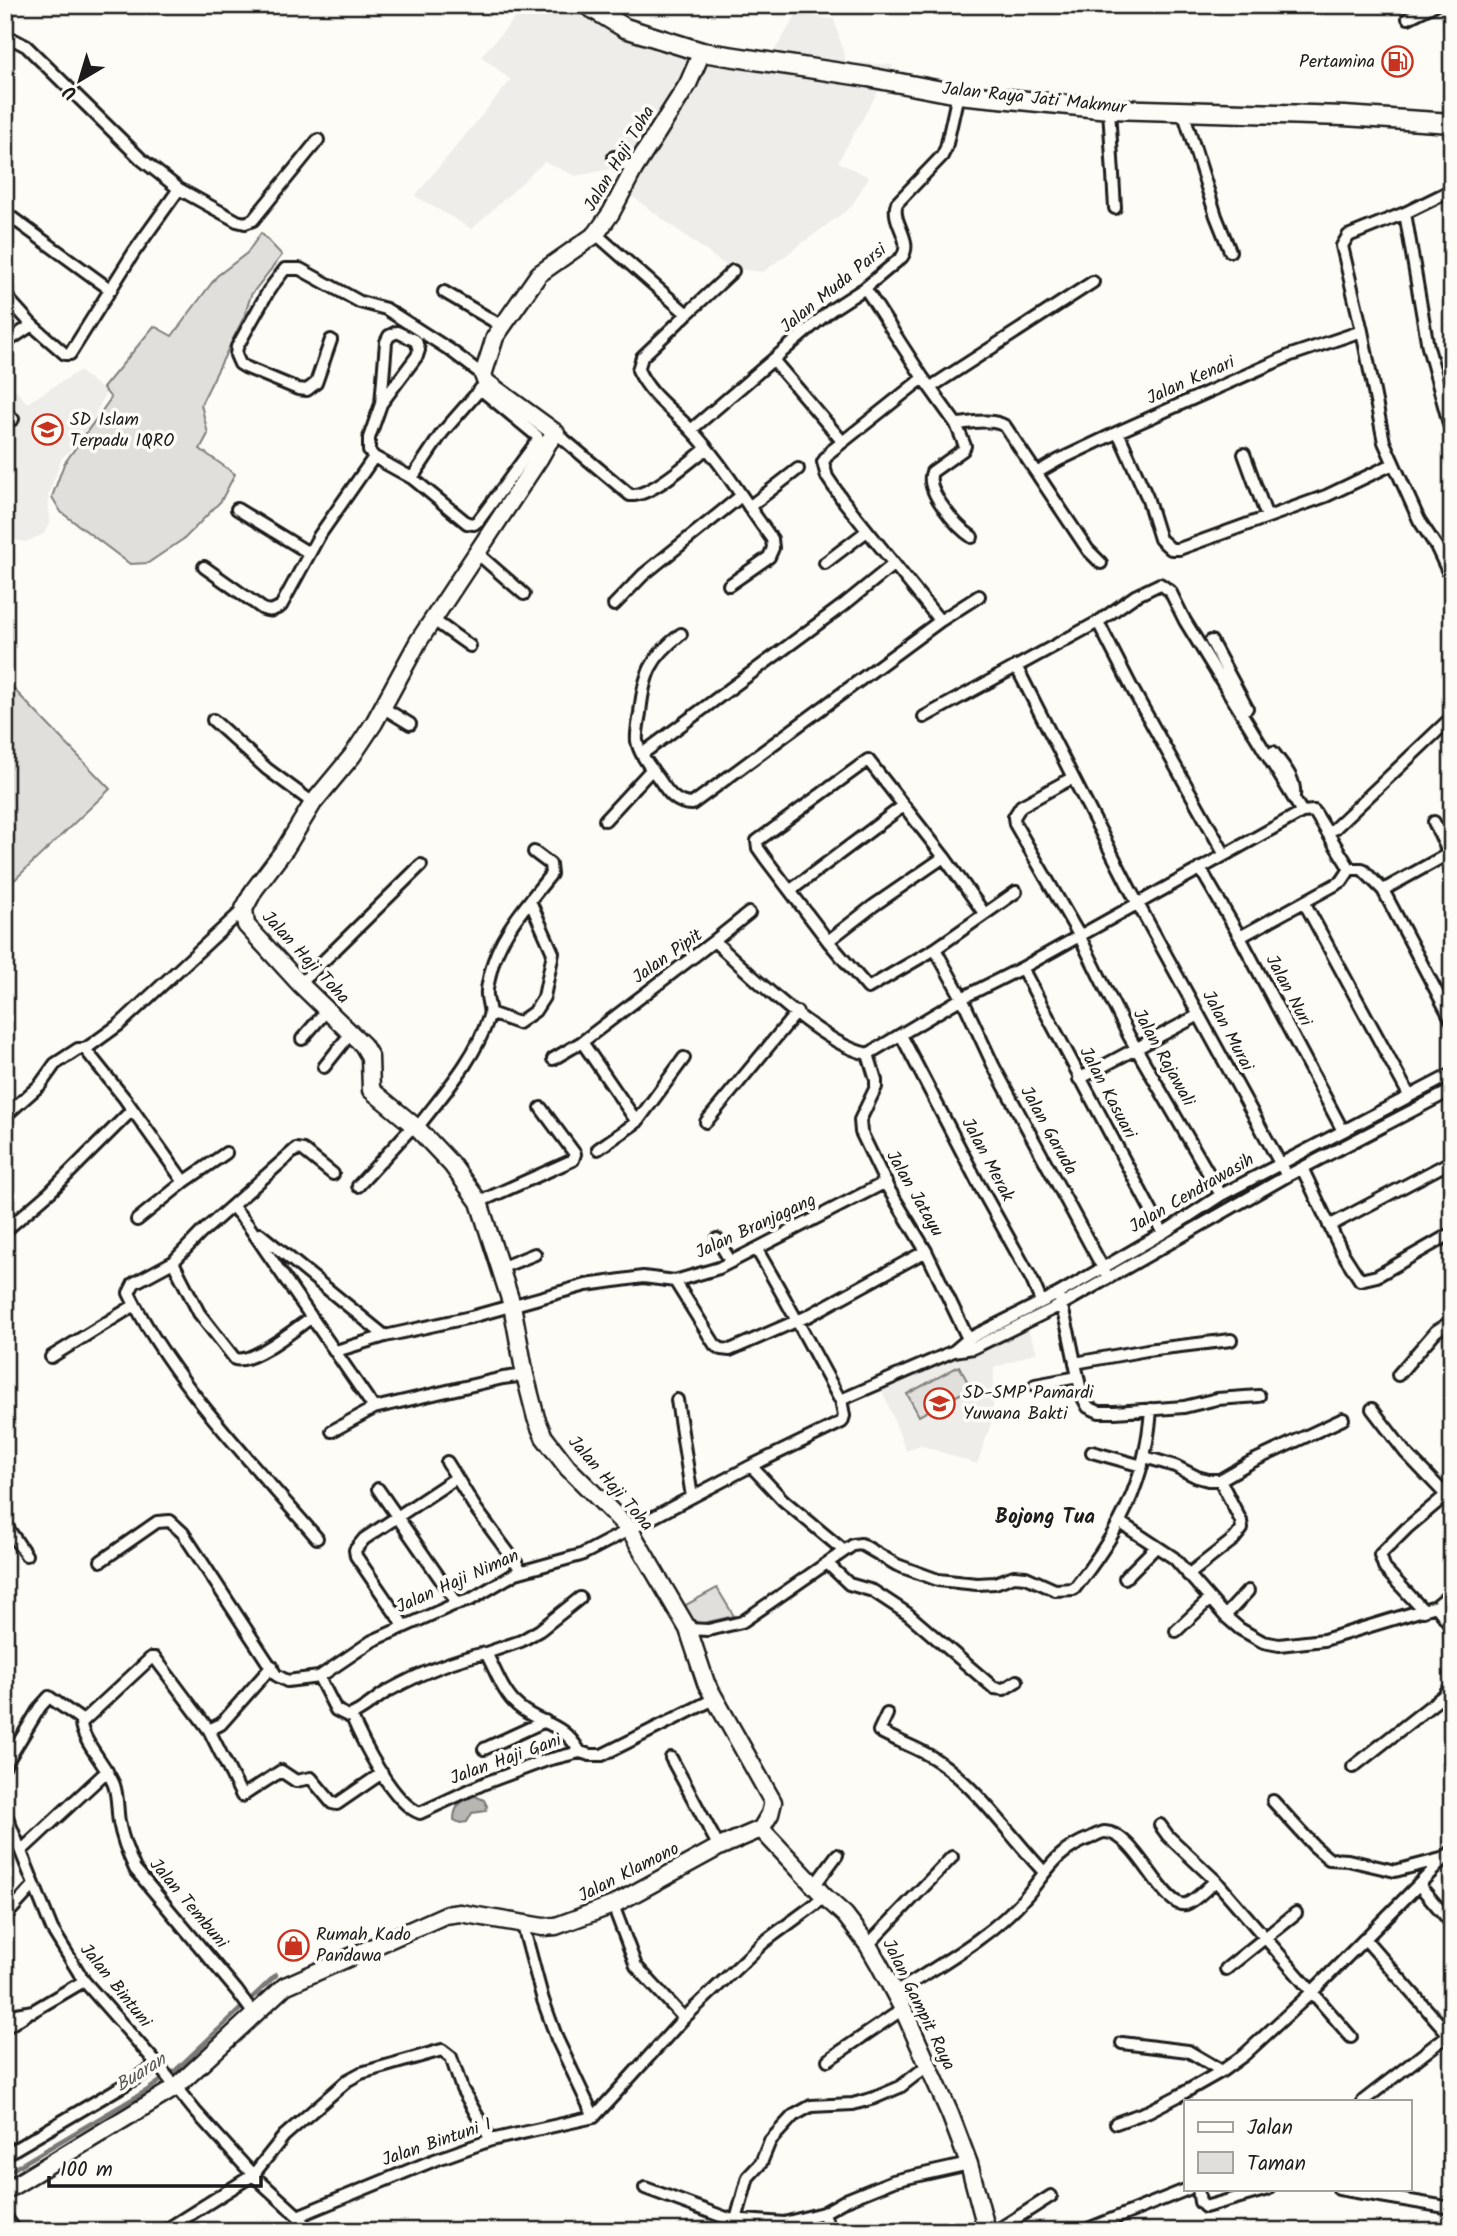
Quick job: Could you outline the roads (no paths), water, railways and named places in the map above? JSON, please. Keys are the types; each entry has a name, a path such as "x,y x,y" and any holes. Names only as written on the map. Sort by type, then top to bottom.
{"main road":[{"name":"Jalan Raya Jati Makmur","path":"587,5 625,28 702,52 868,77 958,94 1109,109 1344,116 1452,123"}],"street":[{"path":"1408,18 1434,5"},
{"path":"5,35 26,46 141,159 179,189 237,221 245,223 253,220 318,139"},
{"name":"Jalan Haji Toha","path":"483,382 495,337 502,326 539,274 596,234 688,84 702,52"},
{"name":"Jalan Muda Parsi","path":"691,430 831,310 865,288 902,257 906,250 895,209 897,203 942,156 958,94"},
{"path":"1109,109 1115,208"},
{"path":"1183,111 1216,216 1230,251"},
{"path":"614,157 634,169"},
{"path":"5,295 32,325 65,354 70,354 179,189"},
{"path":"1452,190 1348,236 1343,241 1343,257 1363,331 1384,442 1419,520 1436,546 1452,580"},
{"path":"1405,213 1428,347 1452,435"},
{"path":"11,217 111,290"},
{"path":"596,234 687,314"},
{"path":"331,340 316,383 307,390 298,389 240,364 236,355 237,347 269,290 285,269 300,269 360,302 386,309 450,350 538,440 479,520 474,524 467,523 412,478 374,457 369,451 369,438 381,404 386,342 389,336 397,332 416,341 419,350 381,404"},
{"path":"729,585 769,556 773,548 772,539 691,430 667,410 648,386 638,367 645,354 733,271"},
{"path":"931,387 1093,282"},
{"path":"865,288 956,424 965,446 932,472 931,482 950,518 972,537"},
{"path":"444,292 502,326"},
{"path":"5,343 32,325"},
{"name":"Jalan Kenari","path":"1038,472 1118,432 1290,355 1363,331"},
{"path":"774,361 806,402 842,441"},
{"path":"923,378 842,441 824,461 824,470 842,499 940,621"},
{"path":"483,382 556,433 630,495 639,496 706,449"},
{"path":"412,478 442,433 483,382"},
{"path":"956,424 998,422 1005,426 1088,550 1101,564"},
{"path":"1118,432 1147,497 1160,538 1171,549 1179,549 1326,496 1393,464"},
{"name":"Jalan Haji Toha","path":"556,433 432,619 352,756 313,803 285,849 254,890 244,909 246,925 300,984 363,1045 370,1057 372,1090 415,1126 452,1165 478,1202 512,1305 525,1375 544,1437 568,1468 630,1530 688,1629 706,1683 773,1802 770,1814 761,1829"},
{"path":"1244,454 1267,517"},
{"path":"204,567 269,611 281,606 309,553 374,457"},
{"path":"749,507 798,469"},
{"path":"614,605 643,575 741,496"},
{"path":"237,509 309,553"},
{"path":"825,563 867,531"},
{"path":"477,554 524,594"},
{"path":"642,754 846,603 894,564"},
{"path":"924,717 1098,622 1135,596 1155,586 1165,586 1302,812"},
{"path":"681,634 662,649 646,674 637,740 642,754 670,795 692,804 940,621 979,596"},
{"path":"432,619 470,646"},
{"path":"1098,622 1140,704 1225,855"},
{"path":"1211,641 1247,709 1292,777 1294,799"},
{"name":"Jalan Murai","path":"1016,666 1138,903 1287,1176"},
{"path":"382,707 410,724"},
{"path":"1334,829 1452,718"},
{"path":"213,720 267,769 313,803"},
{"path":"984,913 870,761 865,760 757,841 758,848 868,988 935,949 1016,892"},
{"path":"605,820 652,769"},
{"name":"Jalan Rajawali","path":"1072,778 1021,806 1014,817 1015,824 1079,935 1136,1047 1221,1195"},
{"path":"791,890 903,806"},
{"path":"868,1054 962,998 1022,968 1302,812 1314,811 1350,869"},
{"path":"1383,890 1450,857 1434,822"},
{"path":"358,1186 450,1087 490,1013 486,993 502,942 519,912 551,874 550,864 534,852"},
{"path":"828,940 944,857"},
{"path":"300,984 421,865"},
{"name":"Jalan Nuri","path":"1200,868 1240,937 1343,1131"},
{"path":"1350,869 1362,869 1383,890 1452,1021"},
{"path":"1240,937 1342,881 1350,869"},
{"path":"490,1013 518,1023 535,1011 544,997 553,953 530,901"},
{"path":"1304,902 1409,1095"},
{"path":"5,1116 40,1084 55,1064 78,1049 85,1049 120,1024 244,909"},
{"path":"714,941 749,913"},
{"name":"Jalan Pipit","path":"553,1059 582,1042 714,941 797,1012 843,1045 868,1054"},
{"name":"Jalan Garuda","path":"935,949 962,998 1000,1079 1108,1278"},
{"name":"Jalan Kasuari","path":"1022,968 1163,1233"},
{"path":"302,1039 327,1010"},
{"path":"705,1122 797,1012"},
{"path":"1079,1079 1199,1015"},
{"path":"324,1067 351,1033"},
{"name":"Jalan Merak","path":"901,1035 1041,1301"},
{"path":"582,1042 637,1122"},
{"path":"85,1049 184,1182"},
{"name":"Jalan Jatayu","path":"868,1054 876,1087 860,1120 861,1132 926,1251 971,1344"},
{"path":"598,1149 637,1122 684,1058"},
{"name":"Jalan Cendrawasih","path":"971,1344 1041,1301 1059,1299 1103,1266 1163,1233 1221,1195 1452,1074"},
{"name":"Jalan Cendrawasih","path":"842,1399 971,1344 1059,1299 1108,1278 1287,1176 1452,1090"},
{"path":"478,1202 573,1160 575,1154 541,1108"},
{"path":"5,1231 50,1192 132,1110"},
{"path":"317,1538 205,1407 163,1350 129,1293 134,1283 173,1262 200,1234 296,1149 303,1150 333,1174"},
{"path":"137,1220 226,1153"},
{"path":"1329,1226 1452,1161"},
{"path":"1302,1168 1342,1252 1360,1280 1377,1276 1452,1233"},
{"name":"Jalan Branjagang","path":"336,1352 385,1336 619,1279 642,1277 675,1281 757,1250 886,1182"},
{"path":"233,1207 374,1408"},
{"path":"248,1225 385,1336"},
{"path":"717,1239 731,1262"},
{"path":"757,1250 842,1399"},
{"path":"675,1281 715,1345 730,1350 798,1320 926,1251"},
{"path":"500,1268 535,1254"},
{"path":"173,1262 199,1313 235,1359 241,1361 257,1354 312,1317"},
{"path":"1059,1299 1082,1396 1088,1407 1099,1412 1184,1407 1217,1399 1259,1396"},
{"path":"51,1357 135,1305"},
{"path":"1398,1375 1436,1331 1452,1321"},
{"path":"1075,1363 1147,1350 1231,1340"},
{"path":"332,1431 374,1408 525,1375"},
{"path":"1035,1385 1078,1377"},
{"name":"Jalan Haji Niman","path":"319,1677 372,1641 470,1600 522,1571 581,1555 751,1466 842,1422 842,1399"},
{"path":"677,1400 692,1497"},
{"path":"688,1629 708,1630 742,1622 843,1550 861,1544 897,1565 938,1580 995,1583 1014,1577 1026,1577 1055,1590 1074,1589 1121,1523 1130,1505 1144,1461 1151,1409"},
{"path":"1372,1409 1405,1452 1449,1493 1380,1555 1385,1569 1424,1611"},
{"path":"1092,1452 1175,1466 1197,1477 1220,1480 1251,1462 1343,1419"},
{"path":"447,1462 522,1571"},
{"path":"751,1466 783,1500 843,1550"},
{"path":"404,1626 356,1556 358,1545 456,1478"},
{"path":"1188,1575 1234,1539 1242,1529 1241,1521 1220,1480"},
{"path":"378,1489 457,1604"},
{"path":"101,1561 157,1522 170,1521 183,1533 276,1675 288,1681 319,1677"},
{"path":"1121,1523 1174,1558 1225,1616 1240,1629 1263,1642 1279,1645 1324,1640 1424,1611 1436,1606 1452,1593"},
{"path":"5,1524 26,1555"},
{"path":"1125,1578 1156,1547"},
{"path":"827,1563 849,1584 873,1591 908,1614 994,1688 1004,1689 1017,1681"},
{"path":"1225,1616 1248,1591"},
{"path":"351,1715 387,1691 424,1672 447,1662 521,1641 540,1630 580,1598"},
{"path":"1176,1631 1210,1599"},
{"path":"1436,1606 1452,1627"},
{"path":"486,1653 518,1706 562,1730 580,1752"},
{"path":"5,1765 40,1707 49,1697 83,1726 151,1658 155,1658 209,1730 243,1796 281,1771 296,1781 311,1778 332,1803 337,1804 382,1773"},
{"path":"209,1730 220,1724 272,1667"},
{"name":"Jalan Haji Gani","path":"319,1677 336,1710 341,1715 351,1715 382,1773 410,1808 420,1813 485,1783 547,1760 580,1752 602,1755 716,1698"},
{"path":"1449,1690 1452,1709"},
{"path":"1353,1768 1449,1690"},
{"path":"887,1714 879,1731 936,1759 958,1776 995,1814 1013,1839 1044,1872"},
{"path":"484,1749 545,1721"},
{"name":"Jalan Tembuni","path":"83,1726 114,1785 119,1823 135,1869 247,2005"},
{"path":"671,1758 719,1847"},
{"path":"21,1851 107,1771"},
{"path":"1273,1801 1329,1859 1348,1860 1395,1871 1450,1854"},
{"name":"Jalan Bintuni","path":"5,1812 52,1929 84,1981 253,2175 298,2216 309,2231"},
{"path":"1160,1825 1168,1836 1216,1881 1351,2037"},
{"name":"Jalan Klamono","path":"5,2191 166,2076 247,2005 297,1979 445,1915 460,1913 543,1927 556,1926 613,1905 719,1847 761,1829"},
{"name":"Jalan Gampit Raya","path":"761,1829 845,1915 868,1945 895,1993 953,2121 969,2164 987,2231"},
{"path":"895,1993 947,1960 1011,1913 1056,1857 1086,1839 1106,1832 1121,1837 1132,1848 1177,1903 1189,1903 1216,1881"},
{"path":"1116,2123 1149,2111 1222,2071 1244,2055 1312,1992 1450,1854"},
{"path":"522,1923 543,2000 557,2039 594,2117 684,2018 820,1891 837,1855"},
{"path":"868,1945 952,1857"},
{"path":"5,1917 34,1885"},
{"path":"1419,1885 1452,1924"},
{"path":"613,1905 636,1966 684,2018"},
{"path":"1226,1969 1296,1913"},
{"path":"1364,2100 1450,2036 1365,1939"},
{"path":"5,2028 84,1981"},
{"path":"828,2060 903,2010"},
{"path":"5,2016 33,2011"},
{"path":"1122,2043 1188,2051 1222,2071"},
{"path":"164,2231 253,2175 284,2136 348,2080 361,2073 442,2050 451,2057 462,2089 491,2140"},
{"path":"724,2231 732,2219 748,2177 761,2163 770,2141 793,2116 811,2106 853,2104 874,2098 900,2087 927,2066"},
{"path":"5,2155 166,2076"},
{"name":"Jalan Bintuni I","path":"298,2216 491,2140 594,2117"},
{"path":"646,2188 732,2219 786,2227 893,2181 969,2164"},
{"path":"1083,2231 1186,2190"},
{"path":"1198,2190 1200,2202 1205,2207 1264,2190"},
{"path":"1360,2191 1452,2207"},
{"path":"996,2231 1051,2196"},
{"path":"823,2213 831,2231"},
{"path":"5,2216 16,2231"}],"waterway":[{"name":"Buaran","path":"5,2174 146,2091 176,2070 276,1975"}],"place":[{"name":"Pertamina","path":"1398,62"},
{"name":"SD Islam Terpadu IQRO","path":"47,430"},
{"name":"SD-SMP Pamardi Yuwana Bakti","path":"940,1403"},
{"name":"Rumah Kado Pandawa","path":"293,1945"}],"district":[{"name":"Bojong Tua","path":"1045,1517"}]}
